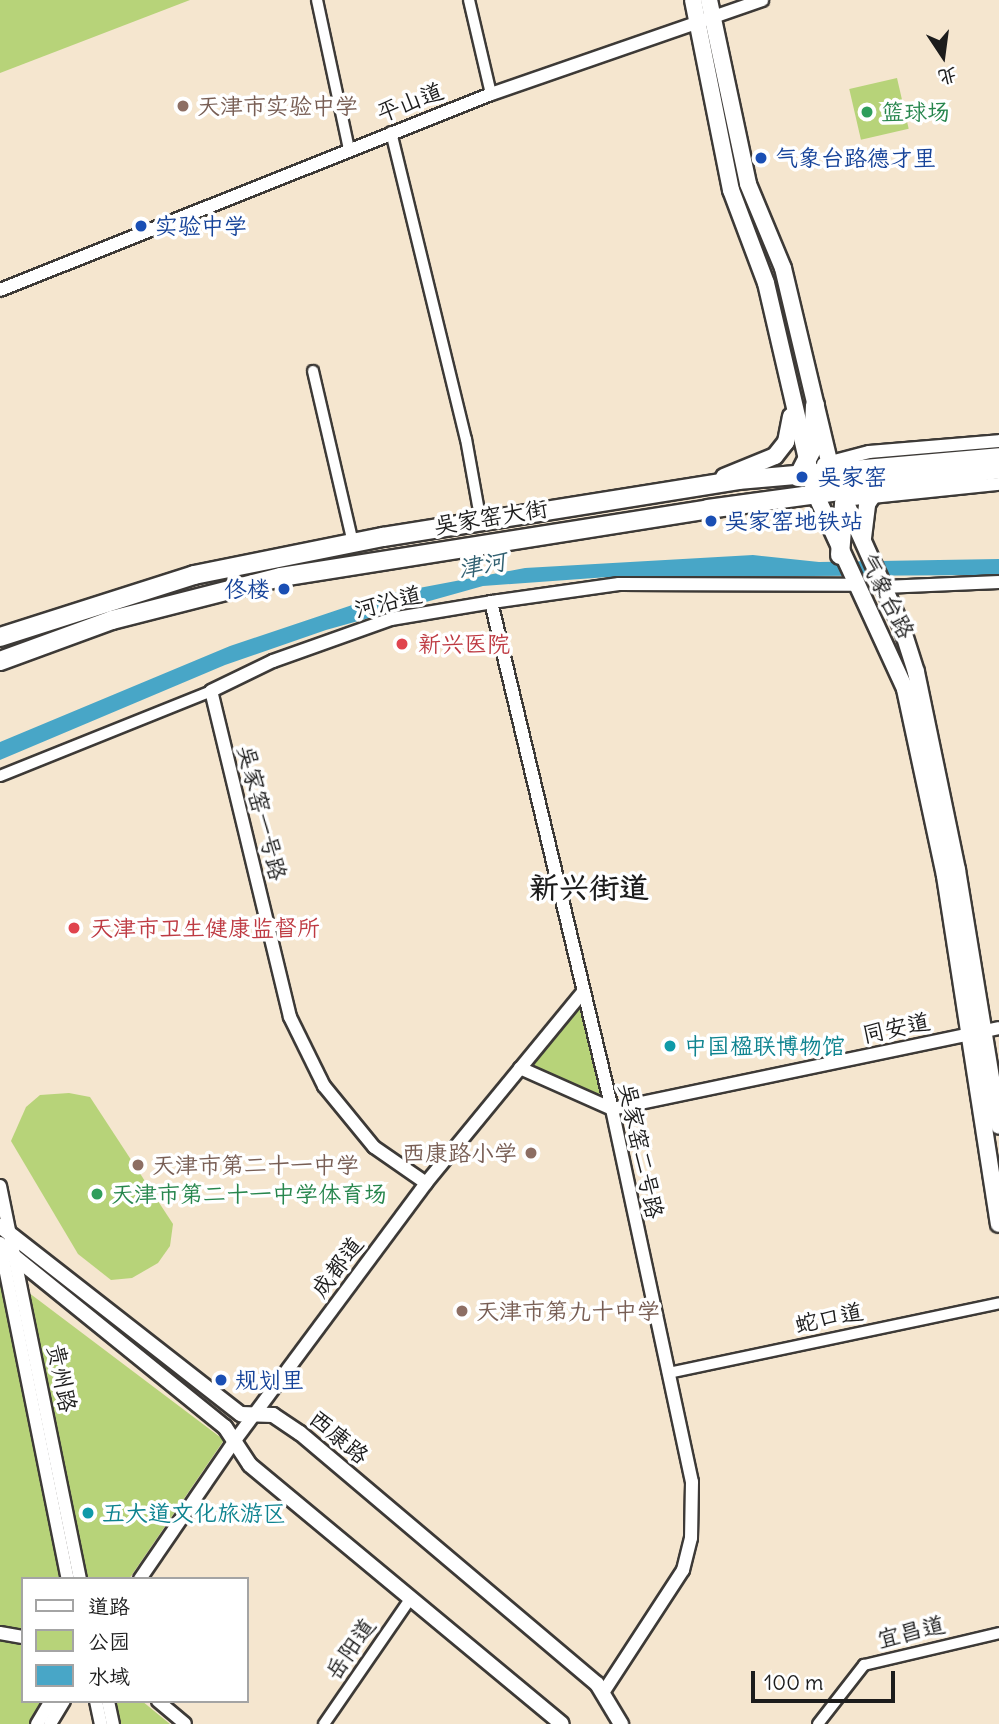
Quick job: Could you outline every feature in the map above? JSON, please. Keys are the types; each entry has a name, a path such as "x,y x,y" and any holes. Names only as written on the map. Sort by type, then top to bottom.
{"highway":[{"path":"753,503 776,492 806,470 814,443 815,405"},
{"name":"吴家窑大街","path":"0,637 194,575 353,543 806,470 999,457"},
{"path":"840,555 848,493 960,460"},
{"name":"吴家窑大街","path":"0,660 112,620 281,577 753,503 815,494 848,493 904,481 999,469"}],"main road":[{"name":"气象台路","path":"693,0 705,21 748,184 783,268 815,405 834,467 848,493 864,548 882,584 916,672 985,1031 999,1126"},
{"name":"气象台路","path":"709,0 705,21 731,190 758,257 806,470 840,555 905,689 945,876 985,1031 999,1224"},
{"path":"792,403 814,443 834,467 848,493"},
{"path":"698,486 775,456 790,433 792,403"},
{"path":"864,548 863,517 871,497 880,488 904,481"},
{"name":"西康路","path":"0,1226 3,1244 18,1260 225,1427 233,1443 250,1465 562,1724"},
{"name":"西康路","path":"3,1244 236,1410 253,1416 273,1415 300,1433 604,1691 621,1724"}],"street":[{"path":"317,0 349,149"},
{"path":"469,0 491,93"},
{"name":"平山道","path":"0,290 491,93 762,0"},
{"path":"391,132 466,439 478,506"},
{"path":"313,371 353,543"},
{"path":"834,467 869,452 999,441"},
{"path":"848,493 871,497 999,484"},
{"path":"882,584 999,582"},
{"name":"河沿道","path":"0,776 211,691 273,661 391,619 620,584 853,583"},
{"name":"吴家窑二号路","path":"491,602 612,1109 692,1482 691,1538 677,1581 604,1691"},
{"name":"吴家窑一号路","path":"211,691 290,1017 324,1086 374,1147 426,1183"},
{"name":"成都道","path":"141,1577 233,1443 426,1183 583,992"},
{"name":"同安道","path":"612,1109 985,1031"},
{"path":"520,1068 612,1109"},
{"name":"贵州路","path":"0,1186 3,1244 68,1577"},
{"name":"贵州路","path":"18,1260 80,1577"},
{"name":"蛇口道","path":"668,1373 999,1303"},
{"name":"岳阳道","path":"324,1724 411,1598"},
{"path":"0,1633 21,1637"},
{"name":"宜昌道","path":"818,1724 864,1665 999,1633"},
{"path":"37,1724 50,1703"},
{"path":"50,1724 63,1703"},
{"path":"96,1703 101,1724"},
{"path":"108,1703 113,1724"},
{"path":"160,1703 185,1724"}],"green space":[{"path":"0,0 190,0 0,73"},
{"path":"897,78 909,129 861,140 849,89"},
{"path":"588,995 615,1111 523,1071"},
{"name":"天津市第二十一中学体育场","path":"69,1093 90,1097 173,1224 170,1246 158,1263 132,1278 111,1280 78,1254 11,1141 26,1107 40,1095"},
{"name":"五大道文化旅游区","path":"0,1271 224,1440 130,1577 21,1577 21,1703 43,1703 30,1724 0,1724"},
{"path":"114,1703 144,1703 170,1724 119,1724"}],"water":[{"path":"753,555 819,562 999,559 999,575 608,577 483,586 326,630 225,665 0,760 0,742 230,646 382,595 525,568"}],"place":[{"name":"天津市实验中学","path":"183,106"},
{"name":"篮球场","path":"867,112"},
{"name":"气象台路德才里","path":"761,158"},
{"name":"实验中学","path":"141,226"},
{"name":"吴家窑","path":"802,477"},
{"name":"吴家窑地铁站","path":"711,521"},
{"name":"佟楼","path":"284,589"},
{"name":"新兴医院","path":"402,644"},
{"name":"天津市卫生健康监督所","path":"74,928"},
{"name":"中国楹联博物馆","path":"670,1046"},
{"name":"西康路小学","path":"531,1153"},
{"name":"天津市第二十一中学","path":"138,1165"},
{"name":"天津市第二十一中学体育场","path":"97,1194"},
{"name":"天津市第九十中学","path":"462,1311"},
{"name":"规划里","path":"221,1380"},
{"name":"五大道文化旅游区","path":"88,1513"}],"district":[{"name":"新兴街道","path":"589,887"}],"water label":[{"name":"津河","path":"482,565"}]}
